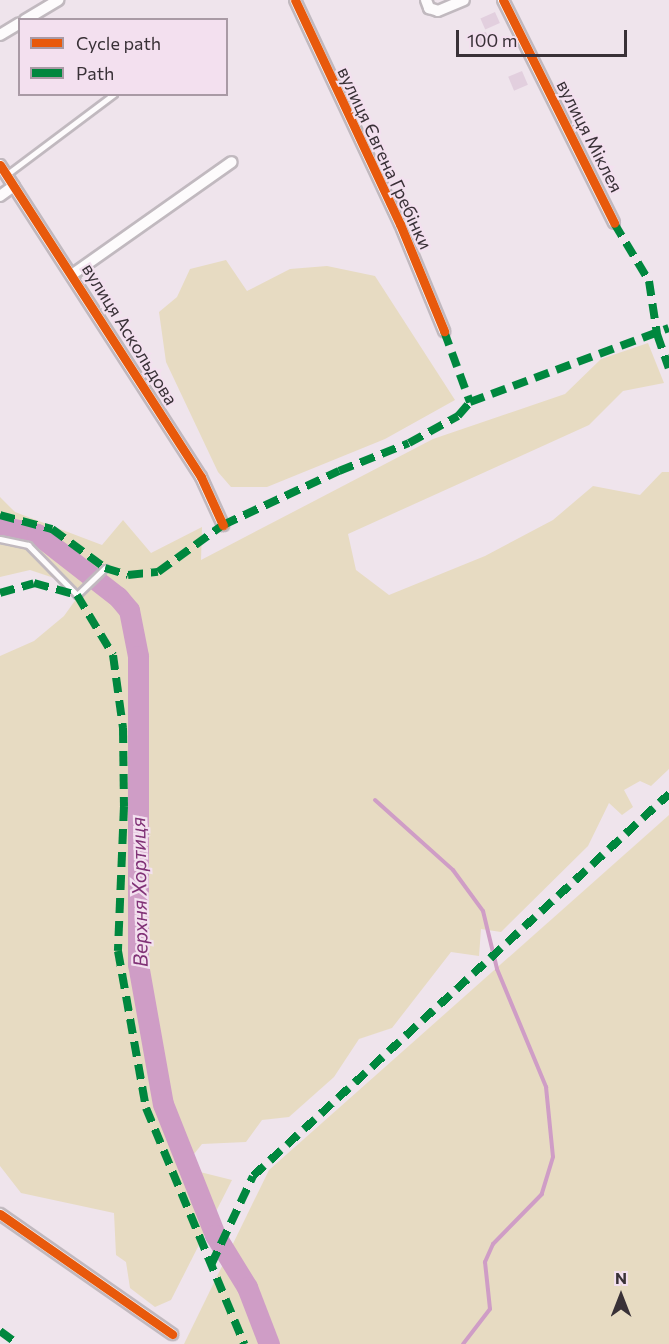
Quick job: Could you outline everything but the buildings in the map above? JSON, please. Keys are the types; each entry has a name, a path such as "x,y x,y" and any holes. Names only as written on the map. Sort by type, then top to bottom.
{"street":[{"path":"28,18 58,0"},
{"name":"вулиця Євгена Гребінки","path":"294,0 400,224 444,331"},
{"path":"426,0 429,8 438,12 464,0"},
{"name":"вулиця Міклея","path":"503,0 614,223"},
{"path":"0,35 18,24"},
{"name":"вулиця Аскольдова","path":"73,274 232,162"},
{"name":"вулиця Аскольдова","path":"3,170 73,274 201,477 223,525"},
{"path":"0,196 14,186"},
{"path":"0,1214 172,1334"}],"lane":[{"path":"3,170 111,96"},
{"path":"0,539 28,545 77,595 105,568"}],"shaded area":[{"path":"226,260 247,291 290,269 327,266 375,276 455,400 385,439 267,487 231,487 218,472 166,362 159,312 177,297 190,269"},
{"path":"648,343 664,383 623,391 589,425 348,534 356,570 389,595 485,556 553,520 593,486 640,495 662,472 669,472 669,769 651,786 640,781 624,790 633,807 622,815 609,803 588,846 501,932 481,929 479,956 451,952 392,1028 359,1039 334,1077 289,1117 262,1120 246,1142 202,1144 194,1154 200,1172 232,1180 171,1300 155,1307 130,1288 126,1262 116,1255 114,1213 21,1193 0,1166 0,656 34,641 64,616 79,595 60,580 30,570 0,577 0,497 15,512 102,545 123,520 151,553 202,527 201,560 433,439 565,394 601,359"},
{"path":"669,815 669,1344 184,1344 269,1170"}],"waterway":[{"name":"Верхня Хортиця","path":"0,526 37,534 118,597 129,610 138,656 138,964 163,1104 215,1235 247,1287 269,1344"},
{"name":"Верхня Хортиця","path":"375,800 453,870 483,911 497,969 546,1087 553,1157 542,1194 493,1244 485,1262 490,1309 463,1344"}],"marked path":[{"path":"614,223 649,281 657,334 669,368"},
{"path":"0,515 52,529 105,568 128,575 158,572 223,525 339,471 409,443 458,416 470,402 669,328"},
{"path":"444,331 470,402"},
{"path":"0,593 34,583 77,595 113,655 123,728 124,806 118,951 146,1108 244,1344"},
{"path":"211,1265 253,1176 669,794"},
{"path":"0,1331 18,1344"}],"cycle path":[{"path":"295,0 400,224 444,331"},
{"path":"503,0 614,223"},
{"path":"0,165 201,477 223,525"},
{"path":"0,1214 172,1334"}]}
